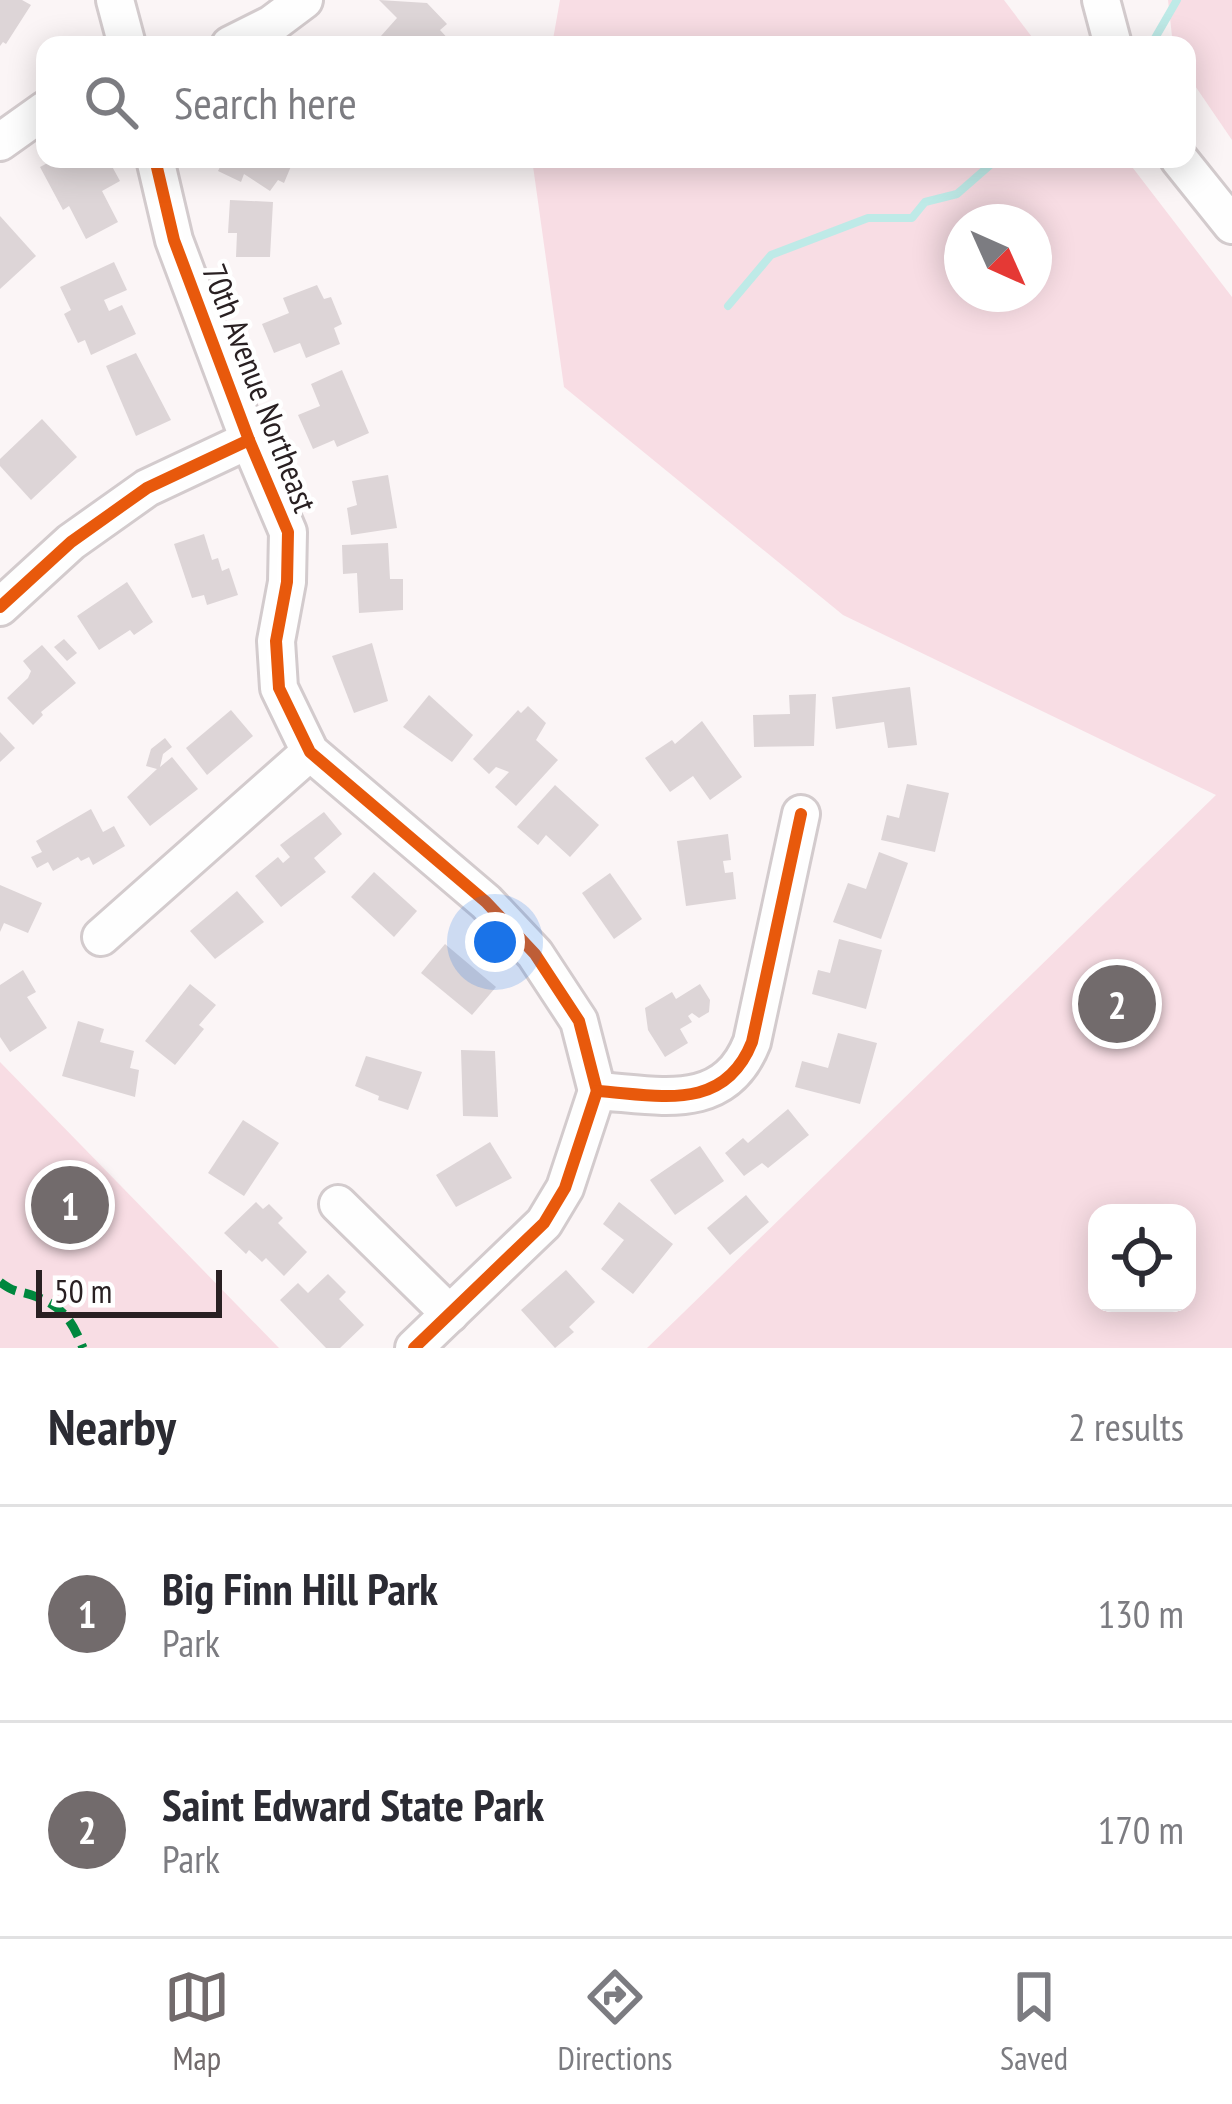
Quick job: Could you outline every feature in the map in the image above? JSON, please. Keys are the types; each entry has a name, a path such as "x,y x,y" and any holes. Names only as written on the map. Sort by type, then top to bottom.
{"street":[{"path":"115,0 125,36"},
{"path":"248,36 304,0"},
{"path":"1101,0 1110,36"},
{"path":"0,142 36,116"},
{"name":"70th Avenue Northeast","path":"157,168 175,240 248,440 288,532 287,582 276,641 279,688 310,752 486,902 535,954 579,1021 597,1091"},
{"path":"1186,168 1232,225"},
{"path":"0,608 71,542 147,488 248,440"},
{"path":"101,937 310,752"},
{"path":"414,1348 544,1223 566,1188 597,1091 690,1097 742,1067 752,1042 800,814"},
{"path":"338,1204 450,1314"}],"shaded area":[{"path":"560,0 1004,0 1031,36 554,36"},
{"path":"1168,0 1232,0 1232,140 1196,87 1196,36 1172,36"},
{"path":"533,168 1133,168 1232,297 1232,1348 647,1348 1216,795 843,615 564,387"},
{"path":"0,1062 279,1348 0,1348"}],"building":[{"path":"0,0 31,5 0,46"},
{"path":"379,0 427,3 447,24 440,30 446,36 381,36 397,18"},
{"path":"41,168 113,168 120,181 102,191 118,222 86,239 69,206 63,210"},
{"path":"290,168 284,183 278,180 270,191 244,174 241,182 218,171"},
{"path":"230,200 273,202 270,257 236,257 237,233 228,233"},
{"path":"0,216 36,256 0,289"},
{"path":"114,262 127,290 104,300 109,311 122,305 136,334 91,355 85,340 78,343 64,314 71,310 60,287"},
{"path":"317,285 324,299 331,297 342,324 334,328 340,344 306,358 300,343 274,353 262,324 289,313 283,298"},
{"path":"136,353 171,420 136,436 106,366"},
{"path":"342,370 369,433 337,447 334,440 313,449 298,415 320,406 311,384"},
{"path":"42,419 77,457 31,500 0,466 0,459"},
{"path":"388,475 397,528 351,535 347,508 357,505 352,481"},
{"path":"204,534 212,560 218,558 222,571 229,568 238,595 207,605 204,595 192,598 174,544"},
{"path":"388,543 390,579 403,579 403,610 359,613 357,573 343,574 342,545"},
{"path":"127,582 153,622 99,650 77,616"},
{"path":"64,639 77,653 67,661 54,647"},
{"path":"372,643 388,701 354,713 332,656"},
{"path":"42,645 76,683 41,712 33,725 7,698 28,678 31,671 23,661"},
{"path":"910,687 917,745 888,748 884,722 836,729 832,697"},
{"path":"816,694 814,746 754,747 753,715 790,714 789,695"},
{"path":"429,695 473,735 452,762 403,727"},
{"path":"528,706 546,723 536,740 558,760 516,806 495,787 509,772 496,767 489,774 473,759 518,710 521,713"},
{"path":"231,710 253,736 207,775 186,748"},
{"path":"702,721 742,777 710,800 693,776 670,792 645,758 672,740 675,744"},
{"path":"0,732 15,748 0,762"},
{"path":"165,738 172,747 163,754 160,767 172,757 198,789 150,826 127,797 157,769 146,766 151,749"},
{"path":"907,784 949,793 935,852 881,840 887,815 899,818"},
{"path":"555,785 599,825 570,857 546,835 538,845 517,827"},
{"path":"91,809 103,832 114,826 125,846 93,865 89,857 81,861 78,857 53,871 48,862 37,868 31,857 42,852 36,841"},
{"path":"324,812 342,834 314,858 326,872 281,907 255,876 278,857 283,863 290,857 280,845"},
{"path":"728,834 731,860 723,861 725,873 733,872 736,899 686,906 677,841"},
{"path":"879,852 908,863 881,939 833,922 848,883 866,889"},
{"path":"374,872 417,911 394,937 351,897"},
{"path":"610,873 642,919 614,939 582,893"},
{"path":"0,885 42,903 28,933 4,923 0,932"},
{"path":"237,891 264,922 215,959 190,931"},
{"path":"839,939 882,950 866,1009 812,994 818,970 830,973"},
{"path":"445,944 496,987 472,1015 421,973"},
{"path":"23,970 36,992 27,997 47,1028 10,1052 0,1037 0,985"},
{"path":"190,984 216,1005 199,1025 204,1029 175,1065 145,1041"},
{"path":"700,984 710,1000 709,1012 699,1018 692,1013 688,1016 692,1022 680,1029 688,1043 665,1057 648,1030 645,1008 672,992 676,999"},
{"path":"78,1021 104,1029 100,1042 134,1051 130,1068 139,1070 135,1097 62,1076"},
{"path":"838,1033 877,1043 860,1104 795,1087 802,1061 828,1068"},
{"path":"461,1050 495,1051 498,1117 463,1116"},
{"path":"366,1056 422,1072 408,1110 355,1086"},
{"path":"788,1109 809,1135 768,1168 762,1163 744,1176 725,1153 743,1138 748,1143"},
{"path":"243,1120 279,1143 244,1196 208,1173"},
{"path":"490,1142 512,1178 456,1207 436,1175"},
{"path":"700,1146 724,1181 675,1215 650,1180"},
{"path":"746,1195 769,1222 730,1255 707,1228"},
{"path":"256,1202 263,1209 269,1204 283,1218 278,1223 307,1252 284,1276 266,1258 262,1262 249,1250 246,1254 224,1233"},
{"path":"619,1202 673,1244 633,1294 601,1269 624,1240 603,1224"},
{"path":"566,1270 595,1302 569,1327 574,1332 555,1348 521,1310"},
{"path":"328,1274 346,1292 339,1299 364,1325 340,1348 326,1348 280,1300 298,1283 308,1293"}],"waterway":[{"path":"1156,36 1177,0"},
{"path":"728,306 771,255 868,218 912,218 925,202 957,194 987,168"}],"marked path":[{"path":"0,1282 61,1311 83,1348"}],"cycle path":[{"path":"157,168 174,240 288,532 287,582 276,641 279,688 310,752 486,902 535,954 579,1021 597,1091"},
{"path":"0,607 71,542 147,488 249,440"},
{"path":"414,1348 544,1223 565,1188 597,1091 687,1095 725,1080 740,1065 752,1042 801,814"}],"place":[{"name":"Saint Edward State Park","path":"1117,1004"},
{"name":"Big Finn Hill Park","path":"70,1205"}]}
